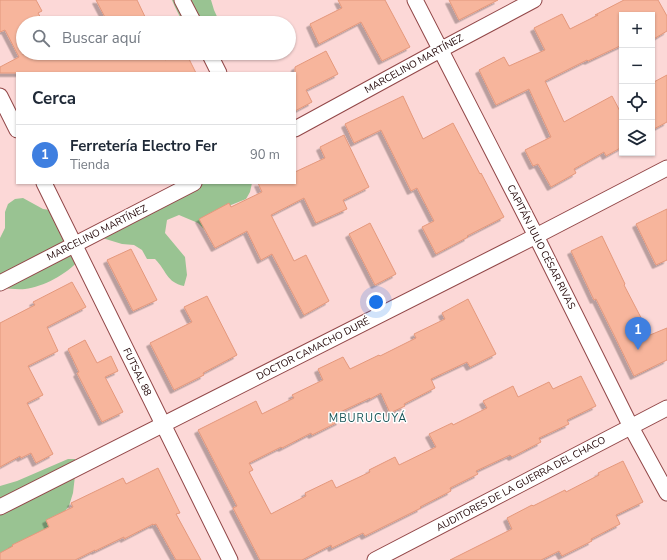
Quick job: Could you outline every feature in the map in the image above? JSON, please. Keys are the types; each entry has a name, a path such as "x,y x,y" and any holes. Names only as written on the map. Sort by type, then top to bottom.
{"street":[{"path":"182,0 190,16"},
{"name":"CAPITÁN JULIO CÉSAR RIVAS","path":"415,0 536,236 631,427 667,493"},
{"name":"MARCELINO MARTÍNEZ","path":"296,128 534,0"},
{"path":"212,60 218,72"},
{"path":"0,96 16,128"},
{"name":"DOCTOR CAMACHO DURÉ","path":"0,506 536,236 667,168"},
{"name":"FUTSAL 88","path":"44,184 230,560"},
{"name":"MARCELINO MARTÍNEZ","path":"0,284 192,184"},
{"name":"AUDITORES DE LA GUERRA DEL CHACO","path":"375,560 667,408"}],"green space":[{"path":"172,0 211,0 217,16 180,16"},
{"path":"177,184 252,184 250,192 246,199 231,205 226,212 206,231 198,223 179,215 167,220 165,233 185,257 187,275 184,286 170,279 155,259 147,259 142,250 134,245 122,244 99,237"},
{"path":"23,198 43,209 50,210 79,260 61,275 39,286 22,289 0,288 0,238 5,228 5,212 8,204 15,199"},
{"path":"68,459 75,459 76,467 73,493 69,506 63,514 57,528 0,560 0,486 17,481"}],"building":[{"path":"0,0 36,0 42,11 38,13 40,16 16,16 16,51 5,30 0,32"},
{"path":"96,0 137,0 145,16 104,16"},
{"path":"338,0 385,0 410,47 382,61 361,22 319,44 310,24 342,8"},
{"path":"449,0 498,0 459,20"},
{"path":"624,0 658,0 667,16 667,31 655,38 655,12 619,12 619,46 588,61 587,60 545,81 564,122 612,96 619,109 619,149 606,156 604,152 574,169 576,173 551,187 538,164 533,166 525,150 551,137 529,89 496,105 479,70 504,57 509,66 545,50 534,28 562,14 570,29 598,15 595,15"},
{"path":"326,51 338,74 306,90 312,102 296,110 295,67"},
{"path":"16,59 16,60 190,60 196,72 0,73 0,67"},
{"path":"667,75 667,122 655,128 655,84 655,81"},
{"path":"403,96 423,139 453,123 504,217 436,254 422,227 434,221 417,188 411,191 381,130 354,143 345,124"},
{"path":"344,135 369,187 343,200 347,209 316,223 304,198 271,215 294,261 306,255 329,301 304,315 272,254 261,260 247,231 215,248 199,219 229,203 231,207 262,192 258,184 296,184 296,172 325,158 320,147"},
{"path":"667,209 667,260 656,265 636,224"},
{"path":"370,223 396,274 375,285 349,234"},
{"path":"602,236 625,284 624,285 650,335 667,328 667,360 634,376 596,299 594,300 571,251"},
{"path":"131,249 157,300 133,311 107,260"},
{"path":"72,282 86,307 47,327 58,351 28,366 43,395 27,403 53,454 36,463 31,453 21,458 20,456 0,467 0,323 35,305 33,302"},
{"path":"207,296 237,355 203,373 204,375 174,390 150,343 192,322 184,307"},
{"path":"468,299 496,354 470,367 467,362 431,379 435,388 390,413 381,393 336,414 340,421 312,435 311,433 249,463 253,470 249,472 271,514 306,496 305,493 332,480 336,488 370,472 369,470 395,457 399,465 436,447 429,434 452,423 453,425 487,408 483,401 513,386 518,397 549,382 553,389 581,376 596,406 567,420 569,424 539,438 541,442 512,457 510,455 476,471 478,474 450,488 451,491 365,536 363,533 332,548 331,545 302,560 260,560 233,508 237,506 198,430 256,401 262,414 294,398 292,395 323,380 318,369 343,357 350,369 379,355 380,356 416,338 414,334 445,319 442,313"},
{"path":"85,340 97,363 111,356 118,371 105,377 123,412 102,422 77,373 79,372 68,349"},
{"path":"623,461 643,502 616,515 620,524 591,539 592,541 562,556 559,551 541,560 450,560 512,529 507,518 565,490 566,492 599,475 598,473"},
{"path":"158,468 180,513 176,514 201,560 176,560 156,524 153,524 124,539 124,537 75,560 0,560 0,553 13,546 12,545 49,527 46,520 73,507 71,503 123,478 126,484"}],"place":[{"name":"Ferretería Electro Fer","path":"638,350"}],"district":[{"name":"MBURUCUYÁ","path":"368,418"}]}
